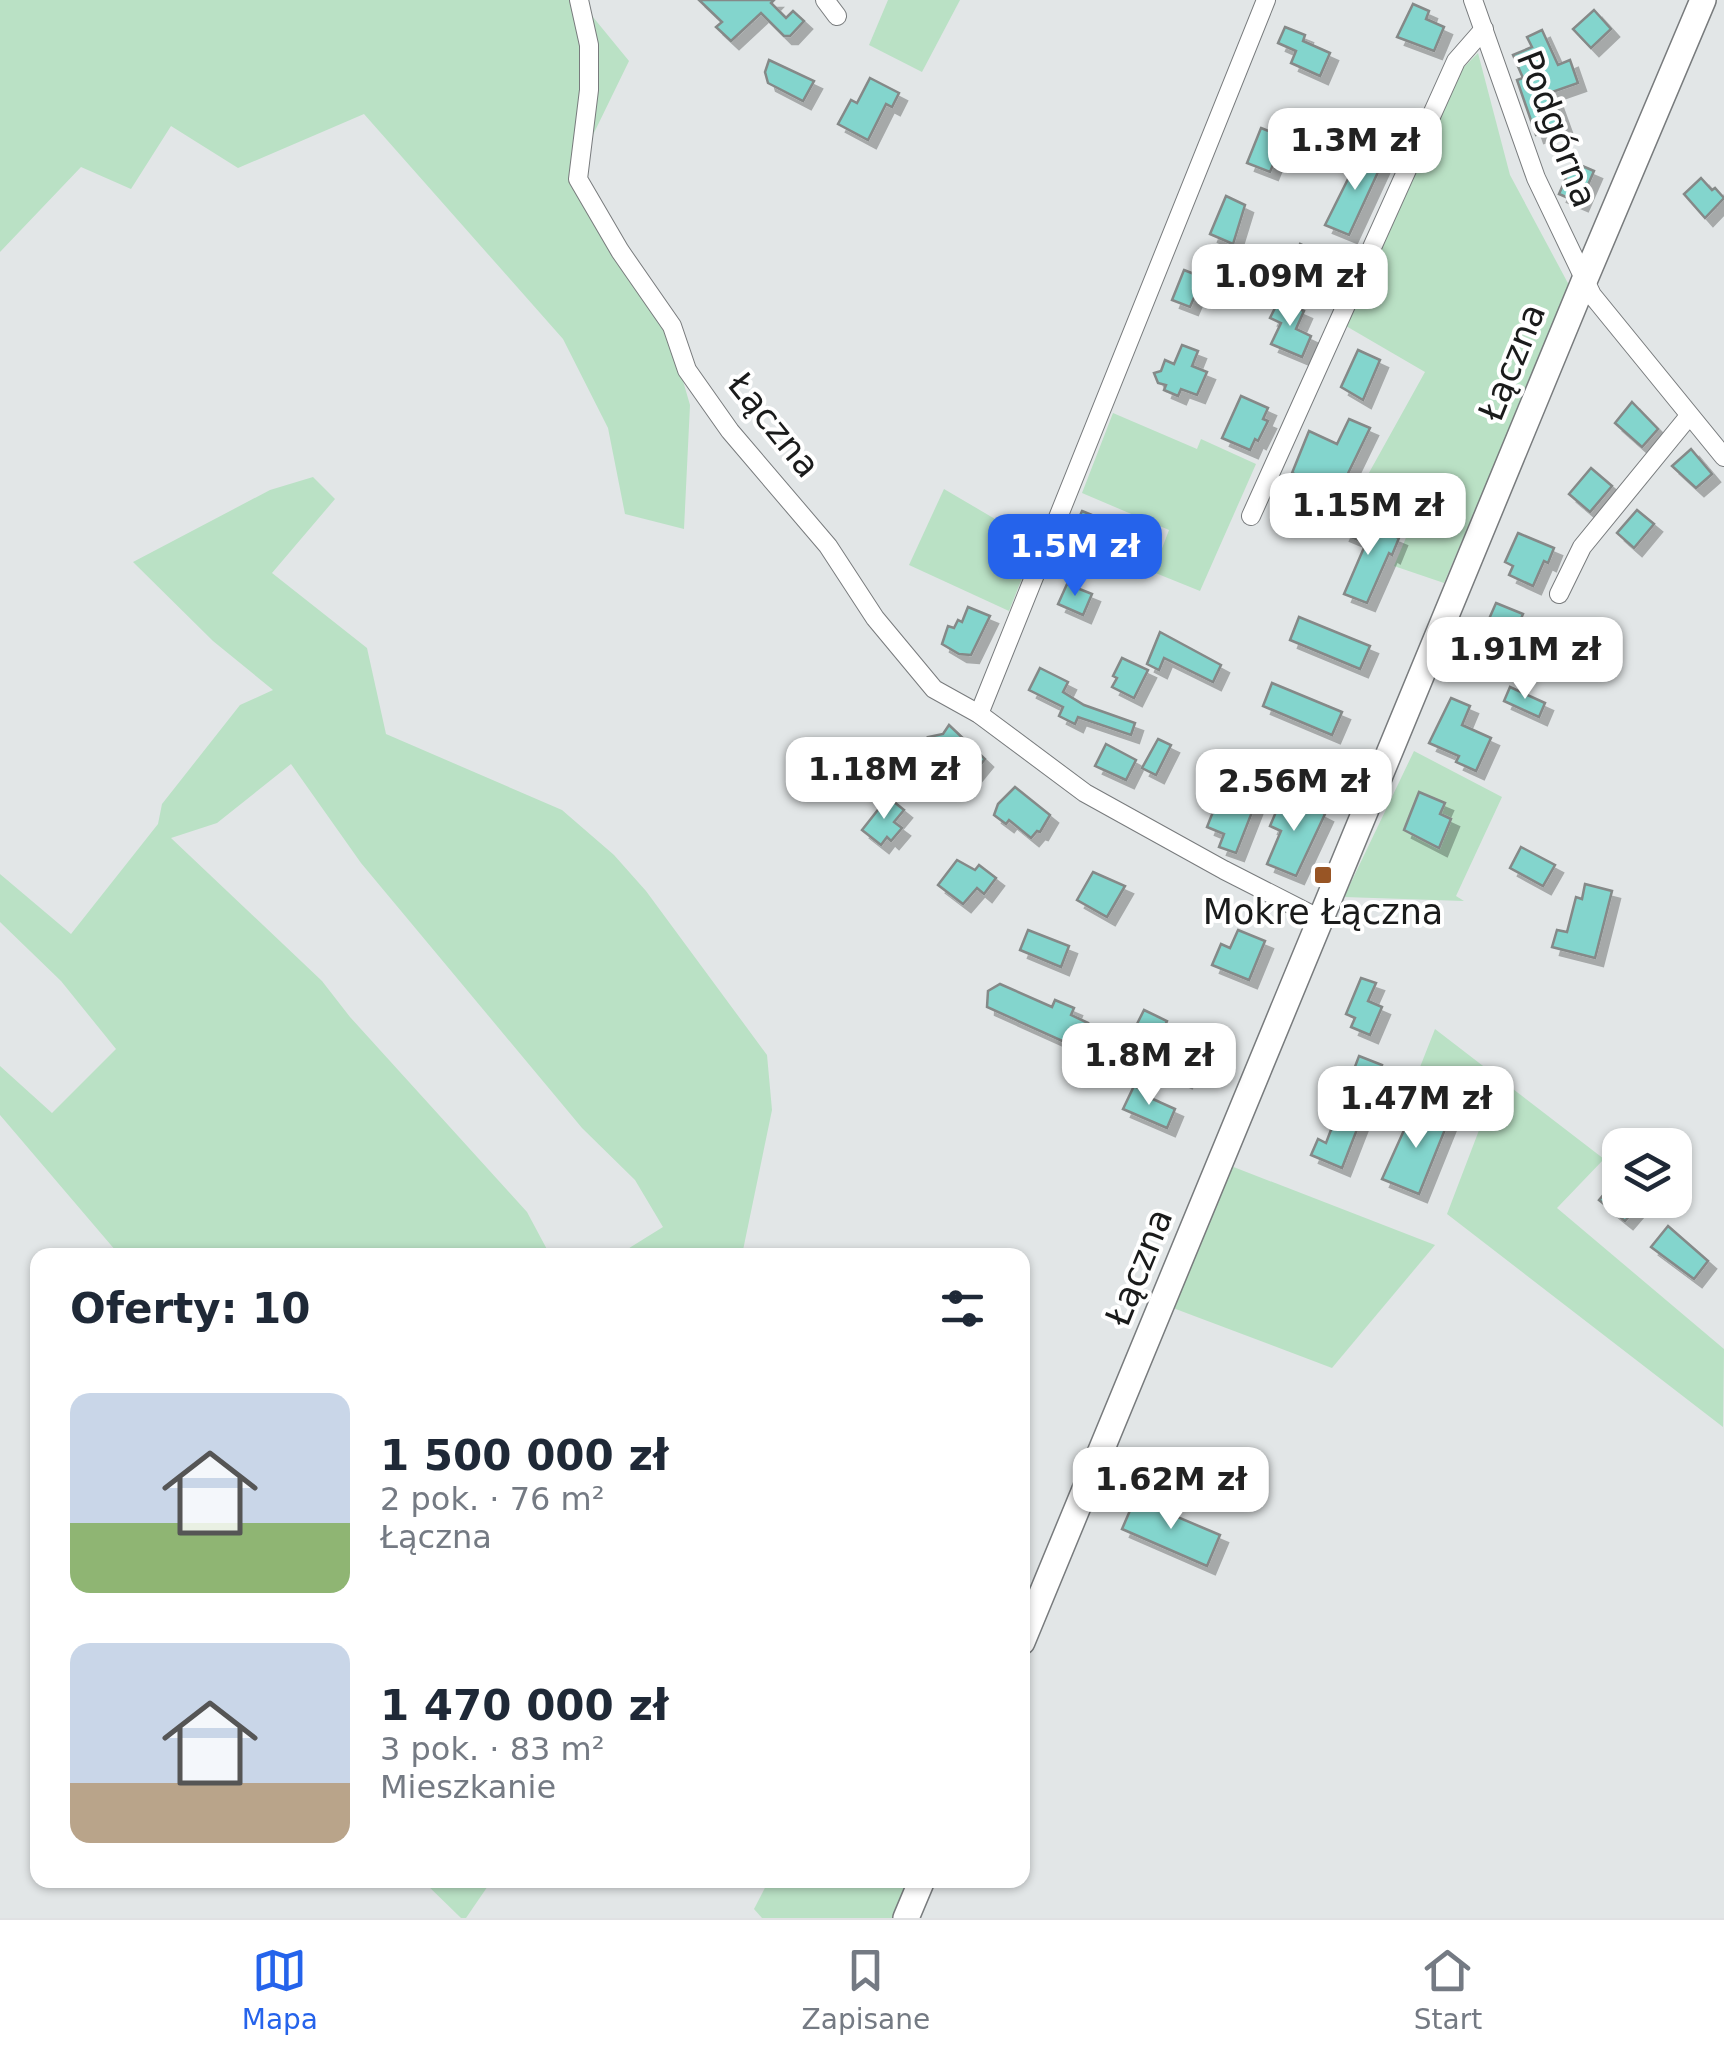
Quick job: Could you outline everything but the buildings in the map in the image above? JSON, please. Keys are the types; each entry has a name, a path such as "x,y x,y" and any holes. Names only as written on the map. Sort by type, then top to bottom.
{"street":[{"name":"Łączna","path":"579,0 589,46 589,90 578,178 620,251 672,326 686,370 730,430 828,546 875,618 934,689 978,714 1085,792 1320,919"},
{"path":"825,0 837,16"},
{"path":"978,714 1266,0"},
{"name":"Podgórna","path":"1473,0 1536,178 1592,294 1724,457"},
{"name":"Łączna","path":"1030,1623 1584,279 1704,0"},
{"path":"1251,516 1456,62 1484,29"},
{"path":"1558,594 1582,547 1689,416"},
{"path":"906,1918 919,1888"}],"green space":[{"path":"0,0 579,0 629,61 572,178 657,291 690,405 684,529 625,514 608,428 563,339 364,114 238,168 171,126 131,189 81,167 0,252"},
{"path":"888,0 960,0 922,72 869,45"},
{"path":"1478,53 1510,175 1570,287 1444,583 1394,566 1408,533 1350,507 1425,372 1346,326 1462,69"},
{"path":"1113,413 1197,449 1201,439 1256,464 1200,591 1153,572 1169,530 1082,493"},
{"path":"313,477 335,499 272,573 367,648 386,734 562,810 614,855 646,891 767,1055 772,1110 743,1248 629,1248 663,1227 635,1180 582,1128 361,863 291,764 217,823 171,838 322,981 527,1212 546,1248 113,1248 0,1115 0,1066 52,1113 116,1049 61,981 0,922 0,874 71,934 158,824 162,804 240,705 273,690 213,641 133,562 270,490"},
{"path":"944,489 1036,543 1009,611 909,565"},
{"path":"1414,751 1502,797 1456,896 1464,901 1344,897"},
{"path":"1435,1029 1602,1157 1557,1208 1724,1349 1723,1427 1447,1214 1481,1125 1409,1095"},
{"path":"1231,1166 1435,1245 1332,1368 1173,1308"},
{"path":"430,1888 487,1888 466,1918 461,1918"},
{"path":"765,1888 909,1888 899,1918 762,1918 754,1909"}],"place":[{"name":"Mokre Łączna","path":"1323,875"}]}
